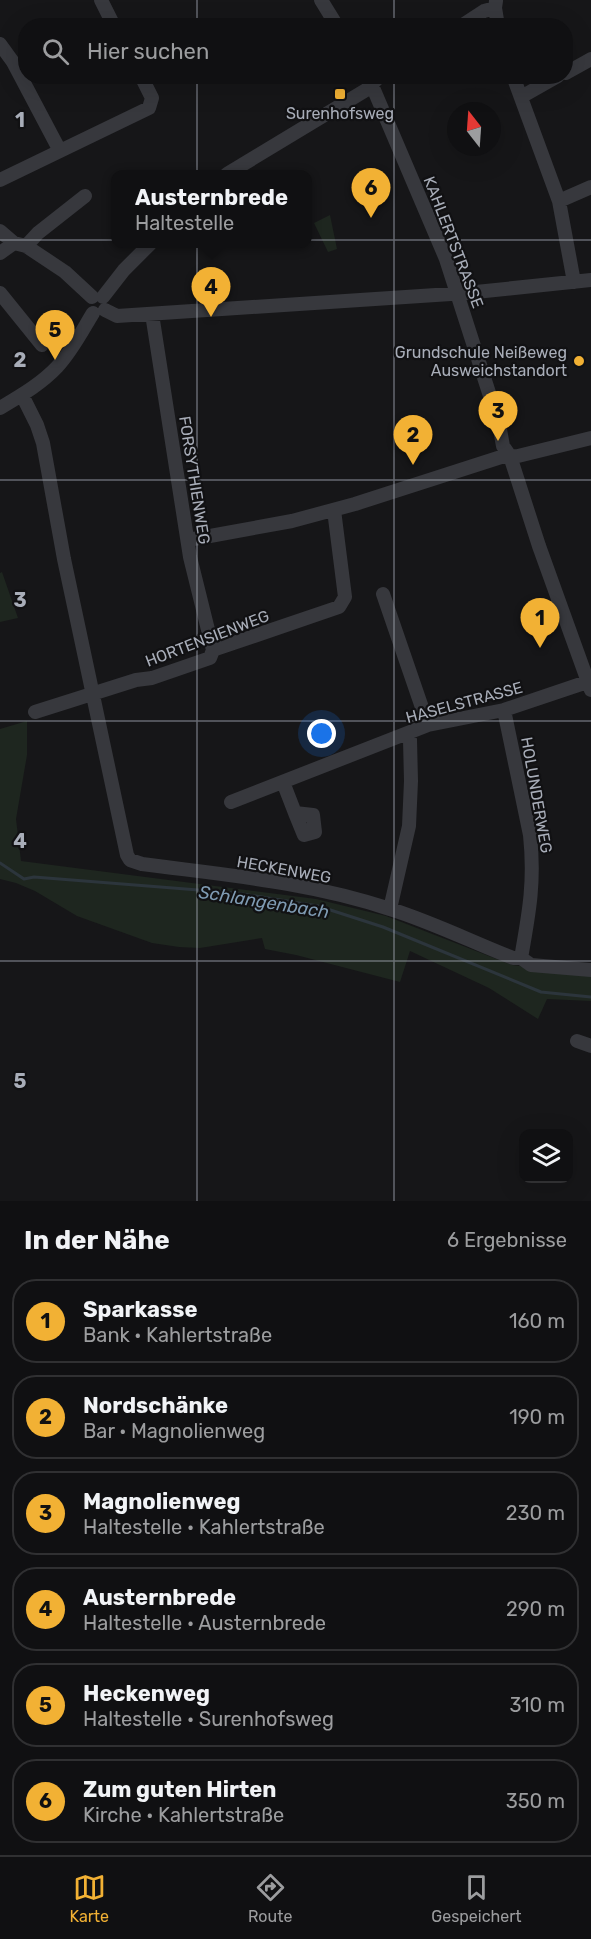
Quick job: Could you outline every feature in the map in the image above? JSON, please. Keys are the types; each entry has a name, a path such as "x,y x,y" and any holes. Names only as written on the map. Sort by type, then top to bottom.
{"street":[{"path":"101,0 110,18"},
{"path":"321,0 332,18"},
{"path":"473,18 496,4"},
{"path":"0,44 18,71"},
{"path":"573,69 591,59"},
{"path":"25,84 60,151"},
{"path":"0,180 149,108 152,98 145,84"},
{"path":"233,170 366,84"},
{"name":"KAHLERTSTRASSE","path":"376,84 458,293 499,424 503,446 510,456 589,688"},
{"path":"516,84 559,201 574,282"},
{"path":"521,97 544,84"},
{"path":"559,201 591,187"},
{"path":"0,253 38,233 85,196"},
{"path":"0,231 65,272 98,304 117,316 458,293 591,280"},
{"path":"0,408 22,395 56,368 77,341 98,304 124,270 145,248"},
{"path":"0,293 42,345"},
{"name":"FORSYTHIENWEG","path":"152,314 188,540 213,650"},
{"name":"HECKENWEG","path":"22,395 43,443 64,559 115,801 130,860 142,864 291,884 390,909 513,958 521,958 531,965 591,970"},
{"path":"188,540 292,521 501,457 591,438"},
{"name":"HORTENSIENWEG","path":"93,694 136,680 152,678 210,658 213,650 339,607 345,597 334,510"},
{"path":"383,594 428,725"},
{"name":"HASELSTRASSE","path":"231,802 428,725 504,710 589,688"},
{"path":"35,712 93,694"},
{"name":"HOLUNDERWEG","path":"504,710 530,835 532,856 531,899 521,958"},
{"path":"390,909 409,826 411,781 408,733"},
{"path":"283,782 295,813"},
{"path":"577,1041 591,1046"}],"shaded area":[{"path":"330,215 337,249 328,252 314,223"},
{"path":"2,572 18,618 0,622 0,573"},
{"path":"27,721 27,755 16,819 21,861 316,899 386,916 512,965 591,975 591,1001 547,999 538,1019 489,988 410,951 400,982 265,949 262,938 200,948 152,943 77,916 35,891 0,879 0,729"}],"waterway":[{"name":"Schlangenbach","path":"0,863 24,879 34,877 236,893 318,906 383,927 541,992 591,997"}],"place":[{"name":"Surenhofsweg","path":"340,94"},
{"name":"Zum guten Hirten","path":"371,218"},
{"name":"Austernbrede","path":"211,317"},
{"name":"Heckenweg","path":"55,360"},
{"name":"Grundschule Neißeweg Ausweichstandort","path":"579,361"},
{"name":"Magnolienweg","path":"498,441"},
{"name":"Nordschänke","path":"413,465"},
{"name":"Sparkasse","path":"540,648"}]}
